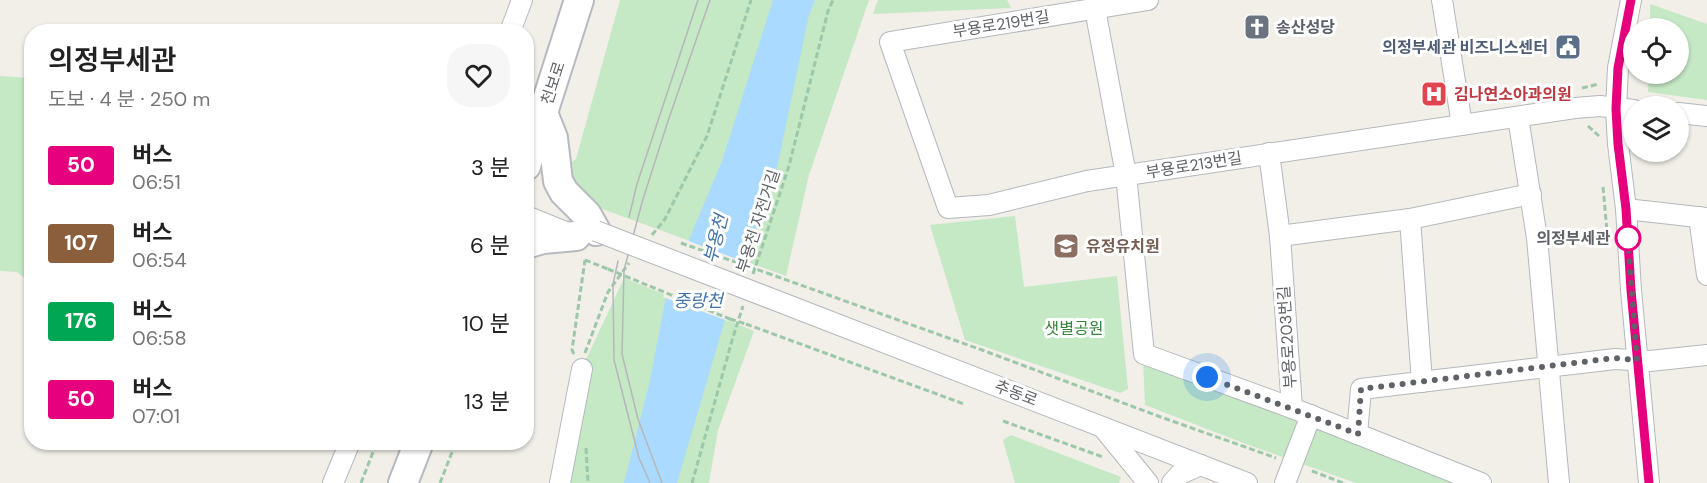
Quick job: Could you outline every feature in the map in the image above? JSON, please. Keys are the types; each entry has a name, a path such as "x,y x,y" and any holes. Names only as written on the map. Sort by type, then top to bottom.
{"main road":[{"name":"천보로","path":"534,141 579,0"},
{"path":"534,242 543,239 585,242 586,215 564,192 558,181 553,138 543,113"},
{"path":"403,483 416,450"}],"street":[{"path":"513,24 522,0"},
{"name":"부용로219번길","path":"890,42 1148,0"},
{"path":"1442,0 1462,125"},
{"path":"1623,98 1618,68 1631,0"},
{"path":"1095,9 1126,175 1143,354 1292,408"},
{"name":"부용로213번길","path":"890,42 948,208 989,205 1087,181 1575,108 1600,106 1623,110"},
{"path":"1689,114 1707,116"},
{"path":"1518,117 1537,238 1559,483"},
{"path":"1623,120 1618,144 1626,209 1649,483"},
{"name":"부용로203번길","path":"1269,153 1280,236 1292,408 1481,483"},
{"path":"1280,236 1410,219 1531,194"},
{"path":"1626,209 1703,217 1707,275"},
{"path":"1410,219 1422,382"},
{"path":"534,220 585,242"},
{"name":"추동로","path":"585,242 786,303 1247,483"},
{"path":"1358,434 1361,389 1548,368 1615,358 1650,361 1707,355"},
{"path":"560,483 579,363"},
{"path":"1285,483 1311,416"},
{"path":"1103,427 1148,483"},
{"path":"333,483 347,450"},
{"path":"1172,483 1180,474 1201,465"}],"path":[{"name":"부용천 자전거길","path":"750,284 789,166 832,0"},
{"path":"1581,88 1600,84"},
{"path":"1578,127 1588,126 1599,136"},
{"path":"1603,181 1608,238"},
{"path":"651,232 662,236"},
{"path":"672,239 1281,459"},
{"path":"579,363 572,350 585,242 746,324 964,404"},
{"path":"692,483 743,305"},
{"path":"1003,420 1110,460"},
{"path":"361,483 374,450"},
{"path":"440,483 453,450"},
{"path":"1312,471 1343,483"}],"green space":[{"path":"620,0 869,0 809,175 786,276 583,202 573,183 572,162 576,159"},
{"path":"878,0 1007,0 1011,8 873,14"},
{"path":"1650,4 1707,24 1707,100 1648,92 1648,84 1689,84 1689,18 1650,18"},
{"path":"0,76 24,78 24,278 17,272 0,271"},
{"name":"샛별공원","path":"1015,216 1024,287 1117,276 1128,389 1120,393 965,340 930,225"},
{"path":"624,278 754,331 718,430 709,483 563,483 584,364"},
{"path":"1143,359 1463,483 1356,483 1145,405"},
{"path":"1011,435 1121,477 1119,483 1015,483 1003,440"}],"water":[{"name":"중랑천","path":"773,0 815,0 809,15 777,168 732,296 677,483 624,483 649,385 667,292 722,161"}],"pier":[{"path":"686,240 747,263 728,321 663,297"}],"tram line":[{"path":"629,217 637,184 698,0"},
{"path":"662,483 638,419 622,354 624,270 643,199 710,0"},
{"path":"618,261 613,284 614,360 639,458 650,483"}],"bus line":[{"name":"50","path":"1631,0 1618,68 1616,109 1649,483"}],"place":[{"name":"송산성당","path":"1257,27"},
{"name":"의정부세관 비즈니스센터","path":"1568,47"},
{"name":"김나연소아과의원","path":"1434,94"},
{"name":"의정부세관","path":"1628,238"},
{"name":"유정유치원","path":"1066,246"}],"route":[{"path":"1207,377 1358,434 1361,389 1548,368 1615,358 1637,360 1627,229 1628,238"}],"water label":[{"name":"부용천","path":"716,239"}]}
